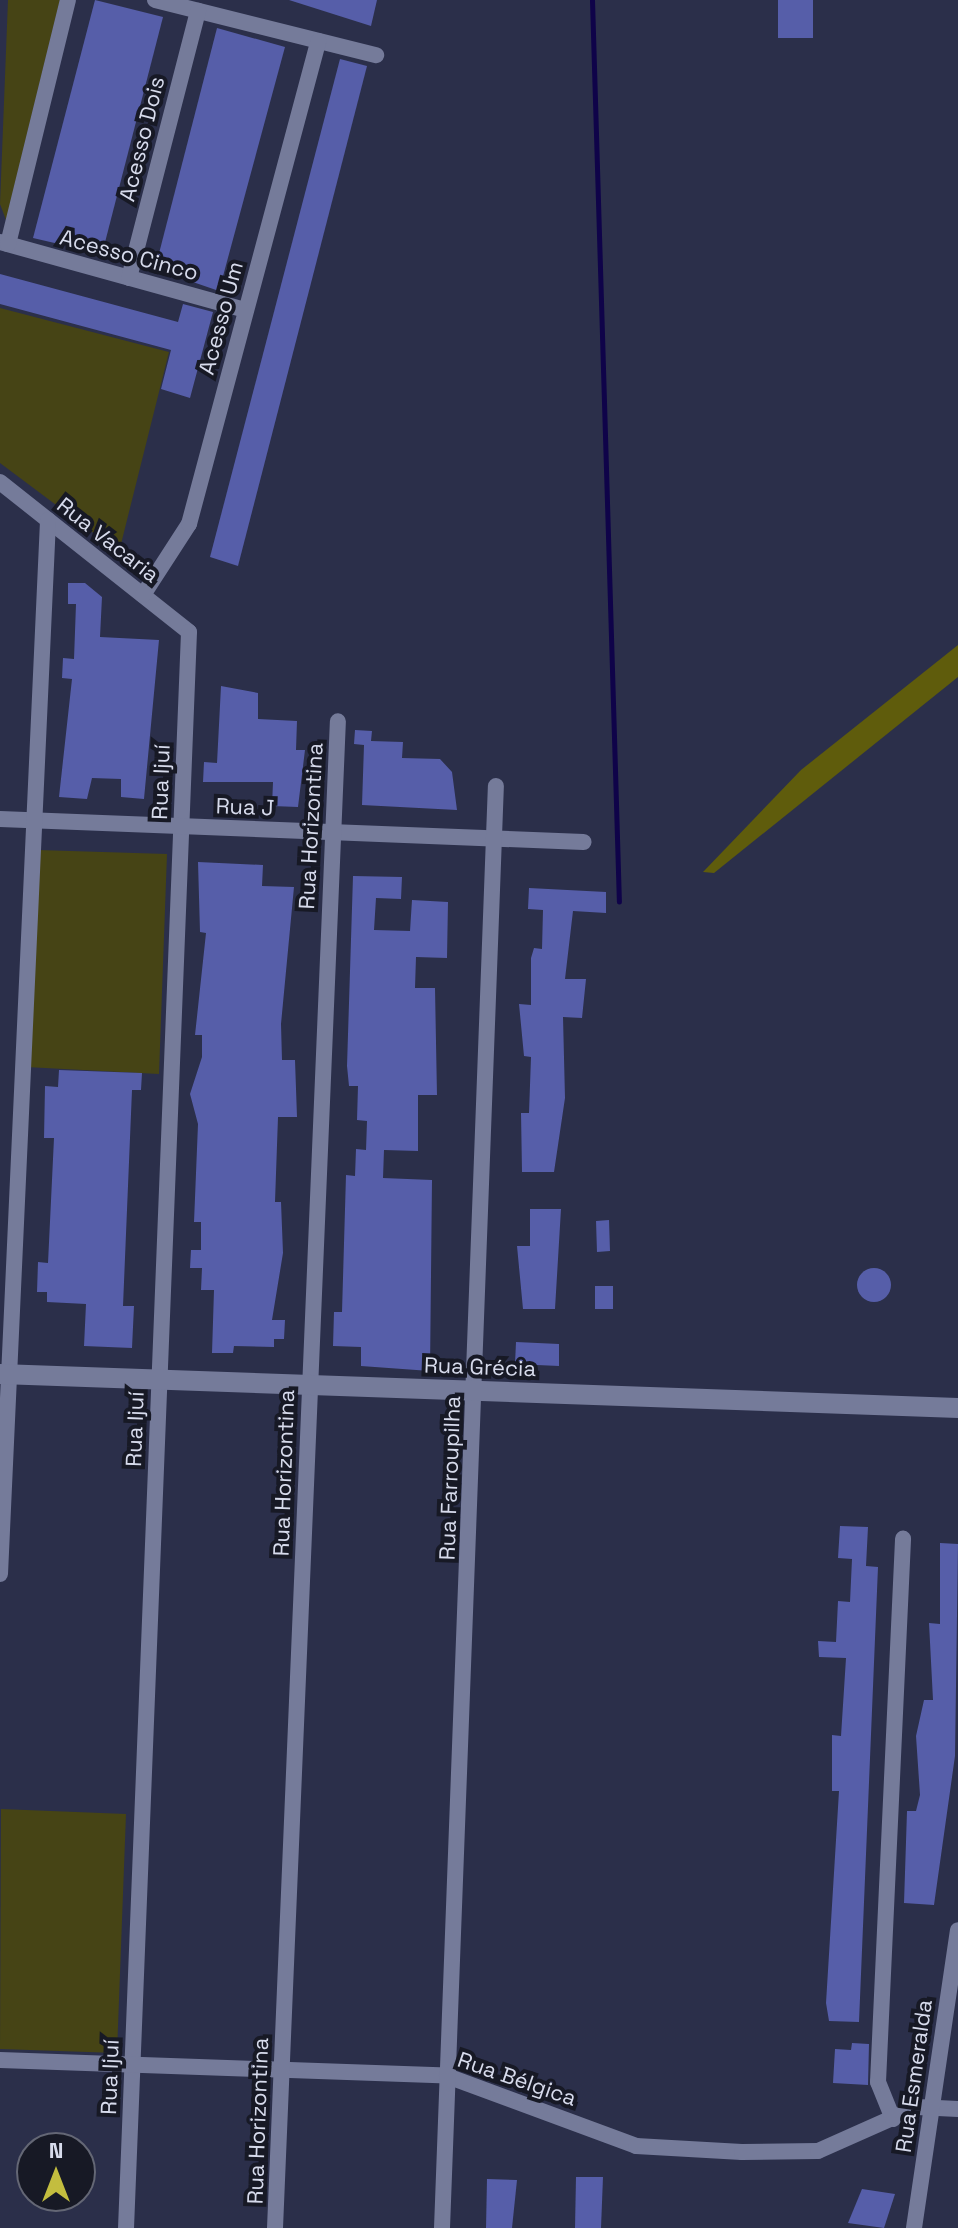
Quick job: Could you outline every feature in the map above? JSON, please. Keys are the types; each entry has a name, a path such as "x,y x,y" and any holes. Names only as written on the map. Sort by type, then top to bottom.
{"main road":[{"name":"Rua Grécia","path":"4,1375 958,1408"}],"street":[{"path":"4,243 68,0"},
{"path":"155,0 376,55"},
{"name":"Acesso Dois","path":"129,278 198,11"},
{"name":"Acesso Um","path":"143,595 189,524 318,41"},
{"name":"Acesso Cinco","path":"4,243 246,310"},
{"name":"Rua Vacaria","path":"0,482 189,632"},
{"path":"0,1574 4,1375 29,820 48,520"},
{"name":"Rua Ijuí","path":"126,2228 189,632"},
{"name":"Rua Horizontina","path":"275,2228 338,721"},
{"name":"Rua Farroupilha","path":"442,2228 476,1391 496,786"},
{"name":"Rua J","path":"0,819 584,842"},
{"path":"893,2119 878,2082 903,1539"},
{"name":"Rua Esmeralda","path":"914,2228 958,1930"},
{"name":"Rua Bélgica","path":"0,2060 447,2076 636,2146 818,2151 931,2105 958,2109"}],"shaded area":[{"path":"8,0 60,0 6,220 0,204"},
{"path":"0,308 169,352 119,552 0,463"},
{"path":"958,645 958,677 714,873 703,872 801,770"},
{"path":"38,850 167,854 159,1074 26,1067"},
{"path":"1,1809 126,1814 117,2053 0,2049"}],"building":[{"path":"95,0 163,17 102,254 33,238"},
{"path":"289,0 377,0 371,26"},
{"path":"778,0 813,0 813,38 778,38"},
{"path":"217,28 285,47 219,291 155,269"},
{"path":"340,59 367,66 238,566 210,557"},
{"path":"0,274 178,322 183,304 213,312 190,398 161,389 171,350 0,304"},
{"path":"68,583 85,583 102,597 100,637 159,640 144,799 121,797 121,779 92,778 87,799 59,797 72,679 62,678 63,658 74,659 76,604 68,604"},
{"path":"221,686 258,693 258,719 297,721 296,750 305,750 298,807 272,806 273,782 203,782 204,762 217,763"},
{"path":"355,730 372,731 371,741 403,742 402,758 440,759 452,772 457,810 362,805 364,745 354,744"},
{"path":"198,862 263,865 262,886 294,887 281,1024 282,1060 295,1060 297,1117 278,1117 275,1202 281,1202 283,1253 272,1320 285,1320 284,1339 274,1339 274,1347 234,1346 233,1353 212,1353 214,1290 201,1290 202,1268 190,1268 191,1250 201,1250 201,1222 194,1222 198,1124 190,1094 202,1057 202,1035 195,1035 206,933 200,932"},
{"path":"353,876 402,877 401,899 376,898 374,930 410,931 412,900 448,902 447,958 416,957 415,988 435,988 437,1095 418,1095 418,1151 384,1150 383,1178 432,1180 430,1371 361,1366 361,1347 333,1346 334,1312 342,1312 346,1175 355,1176 356,1149 366,1150 367,1121 357,1120 358,1086 349,1086 347,1066"},
{"path":"529,888 606,892 606,913 573,911 565,979 586,979 582,1018 563,1017 565,1098 554,1172 522,1172 521,1113 529,1113 531,1057 524,1056 519,1004 531,1005 531,958 534,948 542,949 543,910 528,909"},
{"path":"59,1070 142,1073 141,1090 132,1090 123,1306 134,1306 132,1348 84,1346 86,1304 47,1302 47,1292 37,1292 38,1262 48,1263 54,1138 44,1138 45,1086 58,1087"},
{"path":"530,1209 561,1209 555,1309 523,1309 517,1246 530,1246"},
{"path":"609,1220 610,1251 597,1252 596,1221"},
{"path":"874,1268 886,1273 891,1285 886,1297 874,1302 862,1297 857,1285 862,1273"},
{"path":"595,1286 613,1286 613,1309 595,1309"},
{"path":"516,1342 559,1344 559,1366 515,1364"},
{"path":"840,1526 868,1527 866,1566 878,1567 859,2022 829,2021 826,2003 839,1791 832,1791 832,1735 841,1736 846,1658 819,1657 818,1641 836,1642 838,1601 850,1602 852,1559 838,1558"},
{"path":"940,1543 958,1544 955,1756 934,1905 904,1903 907,1811 916,1811 920,1795 916,1736 924,1700 933,1700 929,1623 940,1624"},
{"path":"852,2043 869,2044 868,2085 833,2083 835,2049 851,2050"},
{"path":"576,2177 603,2177 601,2228 575,2228"},
{"path":"487,2179 517,2180 512,2228 486,2228"},
{"path":"862,2189 895,2194 884,2228 848,2223"}],"waterway":[{"path":"592,0 619,902"}]}
